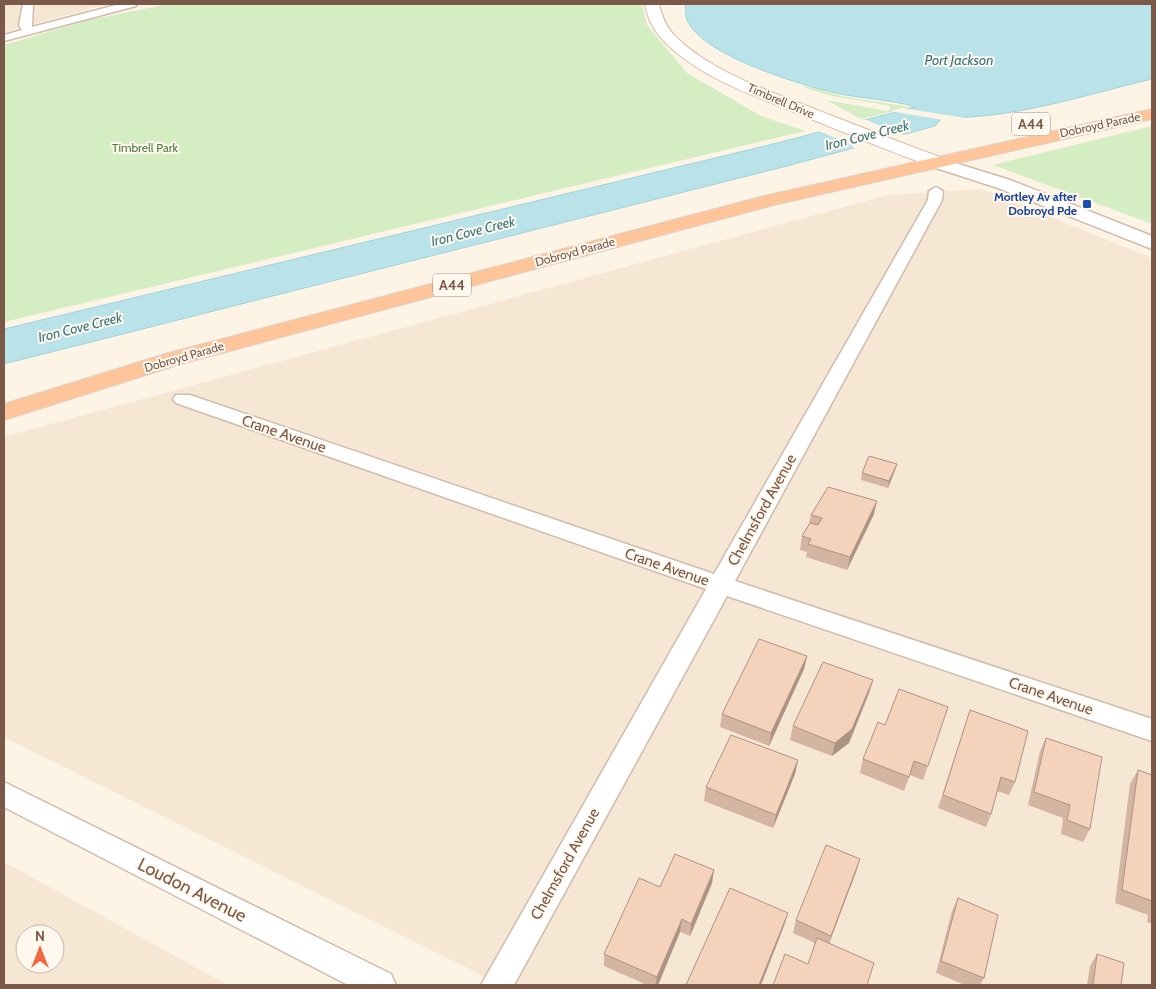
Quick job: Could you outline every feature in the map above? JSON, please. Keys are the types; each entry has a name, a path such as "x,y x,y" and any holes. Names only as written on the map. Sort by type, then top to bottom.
{"highway":[{"name":"Dobroyd Parade","path":"4,412 172,359 771,200 1152,114"},
{"name":"Dobroyd Parade","path":"4,395 124,356 899,148 1055,119"}],"main road":[{"name":"Timbrell Drive","path":"652,4 653,15 665,33 701,64 722,76 834,123 939,163"}],"street":[{"path":"28,4 25,25 28,31"},
{"path":"4,38 132,4"},
{"path":"939,163 1004,184 1152,243"},
{"name":"Chelmsford Avenue","path":"497,985 935,200 936,191"},
{"name":"Crane Avenue","path":"183,399 720,585 1152,730"},
{"name":"Loudon Avenue","path":"4,794 380,985"}],"shaded area":[{"path":"4,4 108,4 4,32"},
{"path":"982,189 1152,258 1152,985 501,985 4,737 4,437 888,195"},
{"path":"4,862 228,985 4,985"}],"green space":[{"name":"Timbrell Park","path":"169,4 642,4 647,25 687,73 761,116 805,131 4,322 4,45 88,20"},
{"path":"803,87 846,97 911,107 861,119 826,100 888,111 891,106 832,96"},
{"path":"1152,126 1152,224 993,165"}],"water":[{"path":"685,4 1152,4 1152,79 1020,111 993,115 943,117 935,126 787,166 4,364 4,329 773,144 915,107 820,89 755,67 713,46 698,34 687,20"}],"pier":[{"path":"902,108 972,119 943,120 890,111"},
{"path":"861,118 907,136 857,150 848,143 816,130"}],"building":[{"path":"869,456 897,464 889,481 862,473"},
{"path":"828,487 877,501 850,557 808,544 811,539 802,536 810,523 818,525 822,518 811,515"},
{"path":"759,639 807,656 771,733 722,714"},
{"path":"823,662 873,680 852,729 835,743 793,726"},
{"path":"899,689 948,707 928,766 914,761 909,777 863,759 878,722 885,725"},
{"path":"970,710 1028,731 1015,782 1001,777 991,814 943,795"},
{"path":"731,735 798,760 776,815 706,787"},
{"path":"1046,738 1102,757 1090,829 1067,820 1070,805 1034,792"},
{"path":"1138,770 1152,775 1152,901 1122,890"},
{"path":"826,845 860,859 831,936 796,920"},
{"path":"675,854 714,870 691,924 682,919 657,977 604,954 639,878 660,887"},
{"path":"730,888 788,913 759,985 686,985"},
{"path":"958,898 998,915 984,978 941,961"},
{"path":"817,938 874,963 867,985 773,985 785,954 808,964"},
{"path":"1097,954 1124,963 1121,985 1093,985"}],"place":[{"name":"Mortley Av after Dobroyd Pde","path":"1087,204"}],"water label":[{"name":"Port Jackson","path":"959,60"},
{"name":"Iron Cove Creek","path":"867,135"},
{"name":"Iron Cove Creek","path":"473,231"},
{"name":"Iron Cove Creek","path":"80,327"}]}
